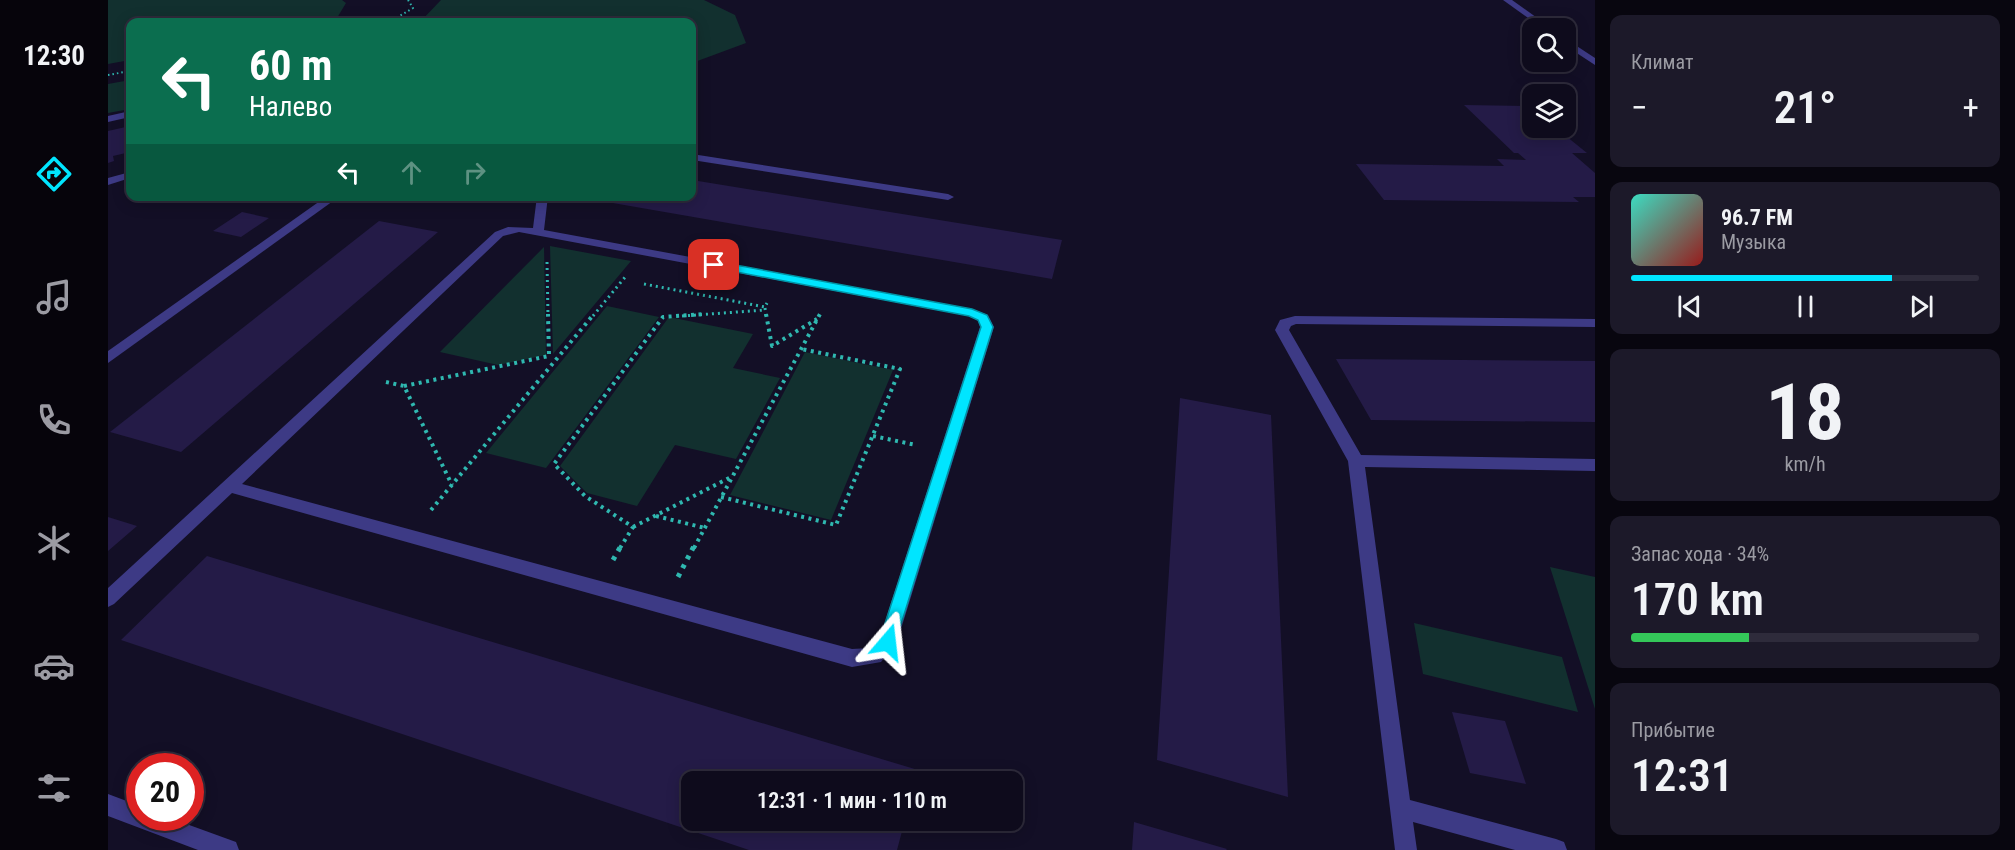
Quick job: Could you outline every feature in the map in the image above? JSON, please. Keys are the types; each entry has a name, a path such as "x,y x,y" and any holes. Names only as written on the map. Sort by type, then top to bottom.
{"street":[{"path":"1507,0 1533,18"},
{"path":"1576,49 1595,62"},
{"path":"108,118 126,115"},
{"path":"696,158 948,197"},
{"path":"108,182 126,176"},
{"path":"108,358 328,201"},
{"path":"538,232 542,201"},
{"path":"108,599 499,234 508,230 519,229 555,235 972,313 982,318 987,327 888,642 874,656 852,658 230,486"},
{"path":"1406,850 1356,461 1282,330 1285,323 1295,320 1595,323"},
{"path":"1356,461 1595,465"},
{"path":"108,805 126,812"},
{"path":"1400,808 1556,850"},
{"path":"178,831 228,850"}],"path":[{"path":"396,18 413,8 408,0"},
{"path":"108,75 126,72"},
{"path":"549,356 547,244 555,235"},
{"path":"409,536 646,252"},
{"path":"663,606 834,287"},
{"path":"633,527 585,496 554,464 663,317 765,309 772,346 818,319"},
{"path":"722,497 836,525 900,369 801,349"},
{"path":"350,373 404,386 549,356 557,358"},
{"path":"404,386 452,484"},
{"path":"873,435 947,452"},
{"path":"596,587 633,527 733,476"},
{"path":"655,516 705,528"}],"green space":[{"path":"108,0 342,0 346,3 337,18 126,18 126,61 108,64"},
{"path":"441,0 704,0 735,15 746,43 696,62 696,18 424,18"},
{"path":"126,81 126,110 108,113 108,84"},
{"path":"550,246 631,261 553,354"},
{"path":"544,247 546,355 498,365 440,352"},
{"path":"607,306 659,317 546,468 486,453"},
{"path":"669,317 753,334 733,368 780,378 736,459 675,445 637,506 587,493 560,466"},
{"path":"805,352 893,370 831,520 730,495"},
{"path":"1550,567 1595,577 1595,709"},
{"path":"1414,623 1562,657 1578,712 1423,674"}],"building":[{"path":"1464,105 1522,106 1522,138 1568,138 1587,153 1572,153 1595,173 1595,197 1573,197 1579,202 1384,200 1356,164 1504,166 1497,159 1526,160 1518,153 1514,153"},
{"path":"126,127 126,153 113,156 114,161 108,163 108,131"},
{"path":"696,181 1062,240 1052,279 601,201 696,201"},
{"path":"242,212 269,218 241,237 213,231"},
{"path":"379,221 438,232 181,452 110,432"},
{"path":"1336,359 1595,361 1595,422 1371,420"},
{"path":"1180,398 1271,415 1288,797 1157,760"},
{"path":"108,517 137,526 108,551"},
{"path":"207,556 918,770 681,771 681,827 121,640"},
{"path":"1452,712 1505,721 1526,784 1470,773"},
{"path":"1134,822 1227,849 1132,850"},
{"path":"692,831 902,831 897,850 749,850"}],"route":[{"path":"714,265 972,313 982,318 987,327 888,642"}]}
